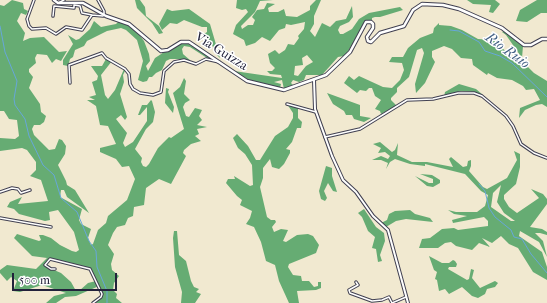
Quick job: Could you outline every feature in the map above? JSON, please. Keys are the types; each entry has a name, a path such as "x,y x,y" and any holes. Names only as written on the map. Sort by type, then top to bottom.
{"main road":[{"path":"54,0 58,3"},
{"name":"Via Guizza","path":"58,3 83,3 105,15 132,26 158,50 166,51 179,43 186,42 251,82 284,90 302,82 314,80 324,76 348,55 366,22 371,22 373,24 373,28 367,37 368,41 371,42 380,33 404,26 413,10 422,4 443,5 459,9 502,28 524,45 531,45 542,38 547,38"}],"street":[{"path":"34,0 27,19 28,26 32,29 46,28 56,34 66,27 82,30 92,15"},
{"path":"58,3 64,0"},
{"path":"53,16 54,6 74,8 74,4 80,6 82,13 105,15 98,0"},
{"path":"70,83 69,65 102,53 106,58 125,69 129,74 130,84 133,89 140,93 153,95 161,92 164,70 174,62 183,59 195,65 206,59 217,63 220,62"},
{"path":"314,80 316,112 324,137 341,176 356,192 373,216 388,230 408,303"},
{"path":"324,137 360,129 407,100 433,99 458,93 474,93 482,96 506,116 513,126 521,144 534,153 547,158"},
{"path":"287,104 316,112"},
{"path":"0,192 12,188 18,189 21,193 30,190"},
{"path":"0,218 51,227"},
{"path":"54,269 46,266 49,260 53,259 90,269 102,294 101,297 93,303"},
{"path":"356,282 358,285 350,290 350,293 372,301 382,300 389,297 392,303 406,297"}],"green space":[{"path":"12,0 23,3 24,9 28,11 26,15 21,13 17,21 25,33 23,41 30,38 44,37 59,52 67,51 61,61 56,59 52,63 47,55 37,54 35,58 36,63 29,69 29,72 33,77 29,88 40,104 41,112 46,116 44,122 40,125 34,125 32,129 34,135 49,150 55,149 59,139 62,140 66,146 65,154 58,165 67,185 75,190 89,213 67,197 64,190 61,190 60,197 82,209 79,220 81,224 91,229 88,238 91,245 93,244 98,230 106,223 108,216 127,200 135,179 129,166 122,167 116,159 100,152 100,148 116,144 108,126 100,125 96,106 87,100 95,100 89,97 96,95 92,82 97,80 98,76 91,66 102,66 106,59 112,61 101,75 105,95 108,99 115,90 124,69 125,71 123,75 124,82 120,94 127,117 125,120 121,115 116,119 127,133 123,143 125,147 133,142 147,121 147,107 140,115 138,115 142,105 147,105 151,100 152,101 155,112 153,122 146,129 135,149 142,158 141,162 143,166 146,167 149,164 158,148 169,137 171,138 184,129 173,93 180,87 184,78 186,81 184,94 190,100 185,103 183,107 186,116 189,117 195,108 202,110 199,116 202,120 197,125 207,127 197,129 199,134 195,136 201,141 191,144 184,150 183,153 186,156 171,184 159,179 146,188 144,205 134,207 133,216 128,218 125,225 117,227 108,245 114,254 111,264 112,270 119,276 114,283 113,290 117,294 116,298 122,303 93,303 101,297 102,292 99,286 76,296 65,297 56,303 46,303 54,296 66,293 42,285 20,292 13,291 17,281 11,277 7,281 0,273 0,270 7,265 36,269 47,258 32,256 14,238 17,234 39,241 41,240 39,235 43,235 51,238 60,245 72,251 76,252 79,250 74,232 58,210 49,212 50,220 45,221 19,214 14,209 7,207 10,202 22,197 18,204 48,201 41,180 30,176 36,170 36,162 27,150 22,148 0,151 0,138 15,139 19,136 17,120 9,119 4,111 0,111 0,5 4,6","holes":["51,258 78,267 88,268 96,281 88,283 79,291 76,291 71,282 61,273 45,266 46,262"]},
{"path":"135,0 140,0 145,7 146,16 159,26 163,33 159,34 152,23 137,8"},
{"path":"237,0 273,0 260,1 255,12 241,26 242,29 248,25 253,25 255,20 252,17 257,10 264,9 267,3 275,4 268,8 269,12 278,12 284,9 286,16 297,17 310,10 310,6 316,0 321,0 314,16 314,24 310,31 315,37 322,23 330,27 336,21 346,19 352,6 353,17 349,22 340,26 338,30 340,34 352,29 359,19 369,13 400,7 403,10 372,18 372,22 366,21 347,53 344,56 338,57 322,75 306,75 304,80 299,82 293,80 291,83 293,85 284,89 282,80 274,82 281,84 280,88 251,81 234,71 282,78 281,75 270,74 267,71 272,71 275,68 270,63 268,54 275,50 279,54 285,50 288,44 294,45 299,38 298,36 304,29 305,22 291,25 286,24 285,28 279,30 270,41 262,37 255,43 246,46 244,40 233,34 236,25 248,12 246,9 242,10 236,8","holes":["307,55 313,62 306,66 298,76 294,75 295,66 303,65 302,58"]},
{"path":"467,0 495,0 500,4 493,13 489,12 491,5 473,4"},
{"path":"537,0 547,0 547,13 541,13 527,22 516,21 520,10"},
{"path":"167,9 172,11 189,9 210,24 220,58 215,53 211,42 204,34 207,32 207,27 202,27 184,20 177,24 170,23 162,30 159,24"},
{"path":"94,21 101,27 116,24 119,21 128,24 137,32 144,41 149,54 150,61 146,66 148,71 155,58 178,43 187,43 215,60 207,58 190,47 184,46 182,49 183,54 191,61 184,59 170,59 166,61 162,70 152,77 149,77 147,81 143,82 138,80 143,61 137,40 126,30 121,28 107,31 87,41 84,46 75,50 68,66 63,65 63,60 73,44 68,35 76,40 79,39 90,29"},
{"path":"439,23 439,25 451,26 462,30 478,39 493,40 510,55 516,63 527,66 534,73 547,81 547,107 542,104 536,105 525,110 519,118 520,108 540,100 534,89 526,90 523,86 512,80 497,78 488,73 487,75 473,65 472,59 461,58 452,49 444,46 432,51 432,57 435,62 425,83 416,93 415,84 424,53 422,48 417,50 409,77 397,88 397,92 391,98 397,106 381,114 380,111 375,109 381,100 375,96 372,88 369,88 366,91 360,90 357,93 344,83 349,76 354,80 359,76 383,87 392,88 400,80 404,70 402,63 389,62 392,57 403,57 408,48 420,38 433,33 434,28"},
{"path":"504,31 523,46 522,58 506,35 502,32"},
{"path":"459,84 476,89 483,95 475,92 461,91 444,97 445,92"},
{"path":"166,88 169,89 168,92 174,107 173,113 165,103"},
{"path":"327,93 360,105 360,116 371,118 364,122 354,119 352,115 346,115 344,111 333,104"},
{"path":"287,104 297,106 298,118 302,122 301,128 297,128 292,142 286,149 290,150 290,153 284,164 279,169 272,167 270,159 263,168 263,178 260,187 267,217 271,220 275,220 276,222 272,227 274,232 281,229 288,230 283,241 286,242 297,235 308,234 313,236 319,245 316,253 289,264 288,267 293,275 301,276 302,281 309,281 314,287 318,286 318,282 321,282 321,288 316,290 297,291 299,303 289,303 279,281 275,265 266,261 261,242 254,227 246,224 252,211 240,205 242,200 226,183 228,179 235,179 234,176 250,186 253,185 252,165 245,154 238,148 233,138 237,134 248,146 256,160 260,160 275,136 288,127 293,118 293,113"},
{"path":"380,142 392,152 395,150 398,143 397,155 412,162 427,162 453,167 449,159 451,157 463,167 467,166 468,161 471,160 469,171 483,187 487,189 507,178 517,160 514,151 520,154 520,167 516,184 504,195 504,199 509,207 517,213 539,198 531,189 543,194 547,199 547,204 530,227 542,229 547,232 547,235 535,233 543,241 547,257 539,242 520,231 519,236 542,252 547,267 547,280 533,272 518,248 509,244 501,236 492,243 482,238 490,247 479,243 472,250 456,246 451,242 445,243 438,248 419,248 422,239 430,238 442,229 454,228 458,230 488,226 488,221 484,217 453,223 452,220 467,216 454,214 448,210 456,212 477,212 485,206 488,195 481,191 465,174 425,164 425,166 410,164 395,159 390,162 386,169 388,163 381,160 372,160 381,156 388,159 390,156 385,152 378,153 381,148 373,144","holes":["501,185 497,202 504,213 515,221 511,221 491,207 493,193"]},
{"path":"326,166 332,168 332,176 337,192 333,191 328,183 324,191 327,198 325,201 321,199 319,191"},
{"path":"420,174 432,175 440,180 440,183 433,187 427,186 415,176 429,183 433,183 433,179"},
{"path":"364,209 376,227 384,233 385,241 380,255 382,261 378,262 376,249 372,248 375,237 368,231 362,217 358,213"},
{"path":"410,210 415,214 430,218 433,222 406,219 396,221 386,227 381,223 387,220 389,214 395,211"},
{"path":"174,231 177,231 179,255 186,261 194,287 199,289 196,292 201,294 195,303 181,303 182,292 175,267"},
{"path":"429,256 442,263 449,263 453,260 455,261 457,264 456,267 449,267 448,269 467,280 469,279 471,269 474,270 472,278 480,288 495,281 498,283 495,287 487,289 485,294 478,298 472,296 462,287 449,294 445,289 439,291 437,280 435,279 437,272 434,270"}],"waterway":[{"path":"0,26 5,52 17,81 14,99 15,105 25,119 29,136 43,165 54,175 61,198 77,212 89,241 96,251 97,267 107,291 107,303"},
{"name":"Rio Ruio","path":"450,30 459,31 479,42 485,51 500,56 512,63 547,97"},
{"path":"479,184 485,191 489,208 495,217 511,230 514,237 522,239 531,254 547,273"}]}
